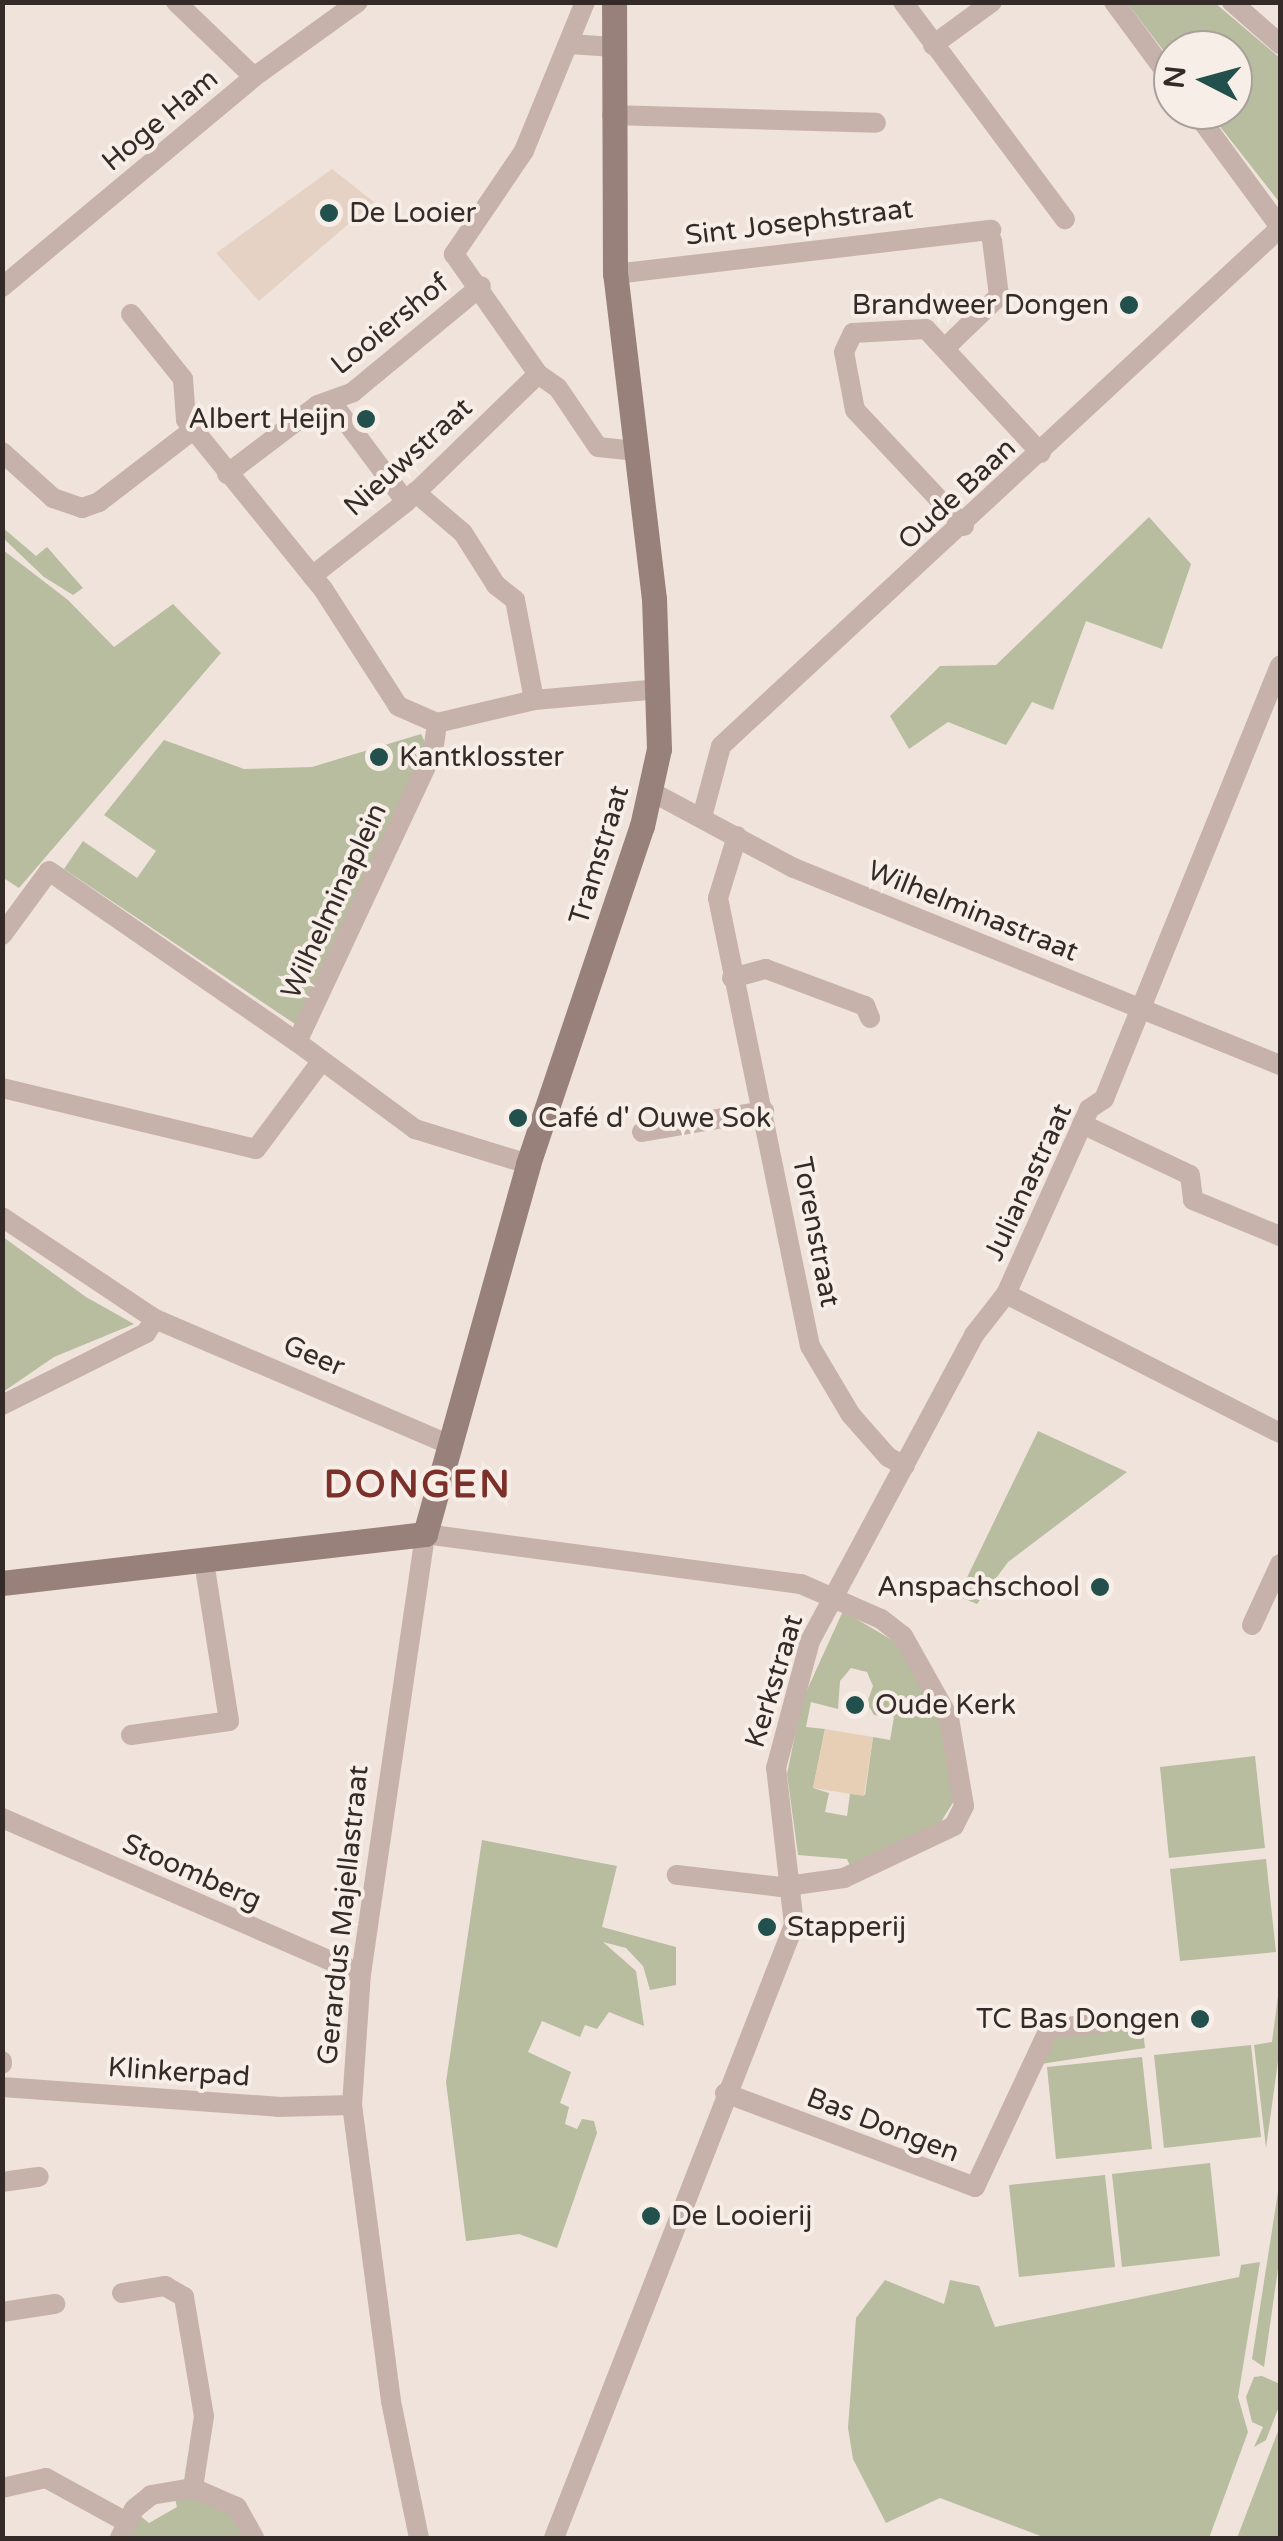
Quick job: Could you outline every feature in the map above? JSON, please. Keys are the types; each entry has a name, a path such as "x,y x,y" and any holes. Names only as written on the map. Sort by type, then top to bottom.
{"street":[{"path":"176,2 254,77"},
{"name":"Hoge Ham","path":"2,287 254,77 358,2"},
{"path":"584,2 524,151 454,254 481,286 538,374 558,388 598,447 635,451 615,274 614,2"},
{"path":"903,2 1065,219"},
{"path":"933,45 992,2"},
{"path":"1114,2 1153,55"},
{"path":"1232,2 1280,44"},
{"path":"570,44 613,46"},
{"path":"612,115 876,123"},
{"path":"1209,130 1280,228"},
{"name":"Oude Baan","path":"702,816 721,746 964,526 1280,228"},
{"name":"Sint Josephstraat","path":"615,274 992,235 999,296 945,348"},
{"name":"Looiershof","path":"226,474 318,406 333,404 481,286"},
{"path":"131,314 184,379 186,420 312,576 398,706 436,723 534,700 660,688"},
{"path":"964,526 855,410 844,352 853,334 918,326 945,348 1042,453"},
{"name":"Nieuwstraat","path":"312,576 411,497 538,374"},
{"name":"Looiershof","path":"333,404 411,497 463,533 496,585 515,600 534,700"},
{"path":"2,452 53,498 82,508 100,502 194,429"},
{"name":"Tramstraat","path":"426,1534 528,1164 652,792 660,688 635,451"},
{"name":"Julianastraat","path":"832,1595 974,1335 1006,1294 1082,1124 1104,1099 1280,665"},
{"path":"1259,717 1280,726"},
{"name":"Wilhelminaplein","path":"2,935 49,871 297,1042 433,752 436,723"},
{"name":"Wilhelminastraat","path":"652,792 794,868 1280,1065"},
{"name":"Torenstraat","path":"737,836 718,898 810,1346 851,1415 888,1457 905,1466"},
{"path":"732,978 766,969 865,1006 870,1018"},
{"path":"297,1042 320,1063 415,1129 528,1164"},
{"path":"2,1088 256,1149 320,1063"},
{"path":"642,1132 764,1111"},
{"path":"1082,1124 1190,1175 1193,1200 1280,1236"},
{"name":"Geer","path":"2,1218 155,1319 451,1445"},
{"path":"1006,1294 1280,1433"},
{"path":"2,1405 146,1333 155,1319"},
{"path":"2,1583 426,1534 712,1571 832,1595"},
{"name":"Gerardus Majellastraat","path":"419,2538 391,2401 352,2105 361,1974 426,1534"},
{"path":"131,1735 229,1721 204,1562"},
{"path":"1252,1625 1280,1564"},
{"name":"Kerkstraat","path":"554,2538 725,2092 794,1926 793,1885 776,1768 810,1641 832,1595 893,1627 920,1663 949,1718 964,1806 954,1826 931,1841 844,1878 793,1885 677,1875"},
{"name":"Stoomberg","path":"2,1818 361,1974"},
{"name":"Bas Dongen","path":"725,2092 975,2187 1048,2029 1102,2023"},
{"name":"Klinkerpad","path":"2,2087 278,2106 352,2105"},
{"path":"2,2182 39,2177"},
{"path":"122,2293 164,2286 184,2297 204,2416 192,2488"},
{"path":"2,2312 55,2304"},
{"path":"2,2488 46,2478 123,2530 151,2495 192,2488 237,2507 254,2538"}],"green space":[{"path":"1127,3 1215,3 1247,30 1153,30 1153,37"},
{"path":"1253,35 1280,58 1280,203 1223,130 1253,130"},
{"path":"1149,517 1191,564 1162,649 1086,621 1053,710 1032,702 1006,745 948,722 909,749 890,716 940,666 996,665"},
{"path":"2,527 36,556 47,547 83,588 73,595 44,577 3,538"},
{"path":"3,550 68,600 114,647 173,604 221,653 19,888 2,877"},
{"path":"421,734 427,746 295,1024 64,869 83,841 137,878 156,851 104,815 164,740 244,769 312,767"},
{"path":"3,1237 86,1297 134,1324 54,1357 3,1392"},
{"path":"1038,1431 1127,1472 1008,1562 977,1604 958,1596"},
{"path":"843,1611 897,1643 935,1694 954,1801 937,1828 853,1872 847,1859 798,1855 787,1774 802,1701","holes":["851,1668 867,1672 873,1686 867,1703 874,1715 894,1717 890,1740 873,1737 865,1795 850,1794 847,1816 825,1812 829,1793 813,1788 825,1729 806,1727 811,1702 838,1709 840,1681"]},
{"path":"1255,1756 1265,1848 1169,1858 1160,1767"},
{"path":"482,1840 617,1866 602,1927 676,1947 676,1985 650,1990 643,1966 626,1948 603,1942 636,1971 644,2026 609,2012 597,2029 585,2025 580,2037 542,2021 528,2052 571,2072 560,2103 569,2107 565,2124 577,2129 582,2119 594,2121 597,2133 557,2248 519,2234 466,2241 446,2082"},
{"path":"1266,1859 1276,1952 1180,1961 1170,1869"},
{"path":"1280,1981 1280,2047 1266,2148 1254,2045 1272,2042"},
{"path":"1109,2020 1142,2020 1145,2048 1041,2064 1053,2036 1108,2029"},
{"path":"1251,2045 1261,2137 1164,2148 1154,2055"},
{"path":"1142,2057 1152,2149 1056,2159 1047,2067"},
{"path":"1210,2163 1220,2256 1122,2267 1112,2174"},
{"path":"1105,2175 1115,2267 1019,2277 1009,2185"},
{"path":"1280,2179 1280,2255 1264,2367 1252,2359"},
{"path":"1260,2262 1238,2397 1248,2432 1209,2538 1046,2538 940,2498 886,2523 853,2459 848,2428 856,2318 885,2280 944,2304 950,2280 979,2286 995,2327 1239,2277 1241,2265"},
{"path":"1262,2376 1280,2384 1280,2404 1266,2440 1254,2447 1263,2427 1252,2422 1246,2397 1254,2377"},
{"path":"1280,2426 1280,2538 1237,2538"},
{"path":"174,2494 224,2506 246,2538 126,2538 139,2515 149,2523 177,2507"}],"sand":[{"path":"825,1729 873,1737 864,1796 813,1788"}],"shaded area":[{"path":"332,169 374,202 259,301 216,253"}],"place":[{"name":"De Looier","path":"329,213"},
{"name":"Brandweer Dongen","path":"1129,305"},
{"name":"Albert Heijn","path":"366,419"},
{"name":"Kantklosster","path":"379,757"},
{"name":"Café d' Ouwe Sok","path":"518,1118"},
{"name":"Anspachschool","path":"1100,1587"},
{"name":"Oude Kerk","path":"855,1705"},
{"name":"Stapperij","path":"767,1927"},
{"name":"TC Bas Dongen","path":"1200,2019"},
{"name":"De Looierij","path":"651,2216"}],"district":[{"name":"DONGEN","path":"418,1486"}]}
